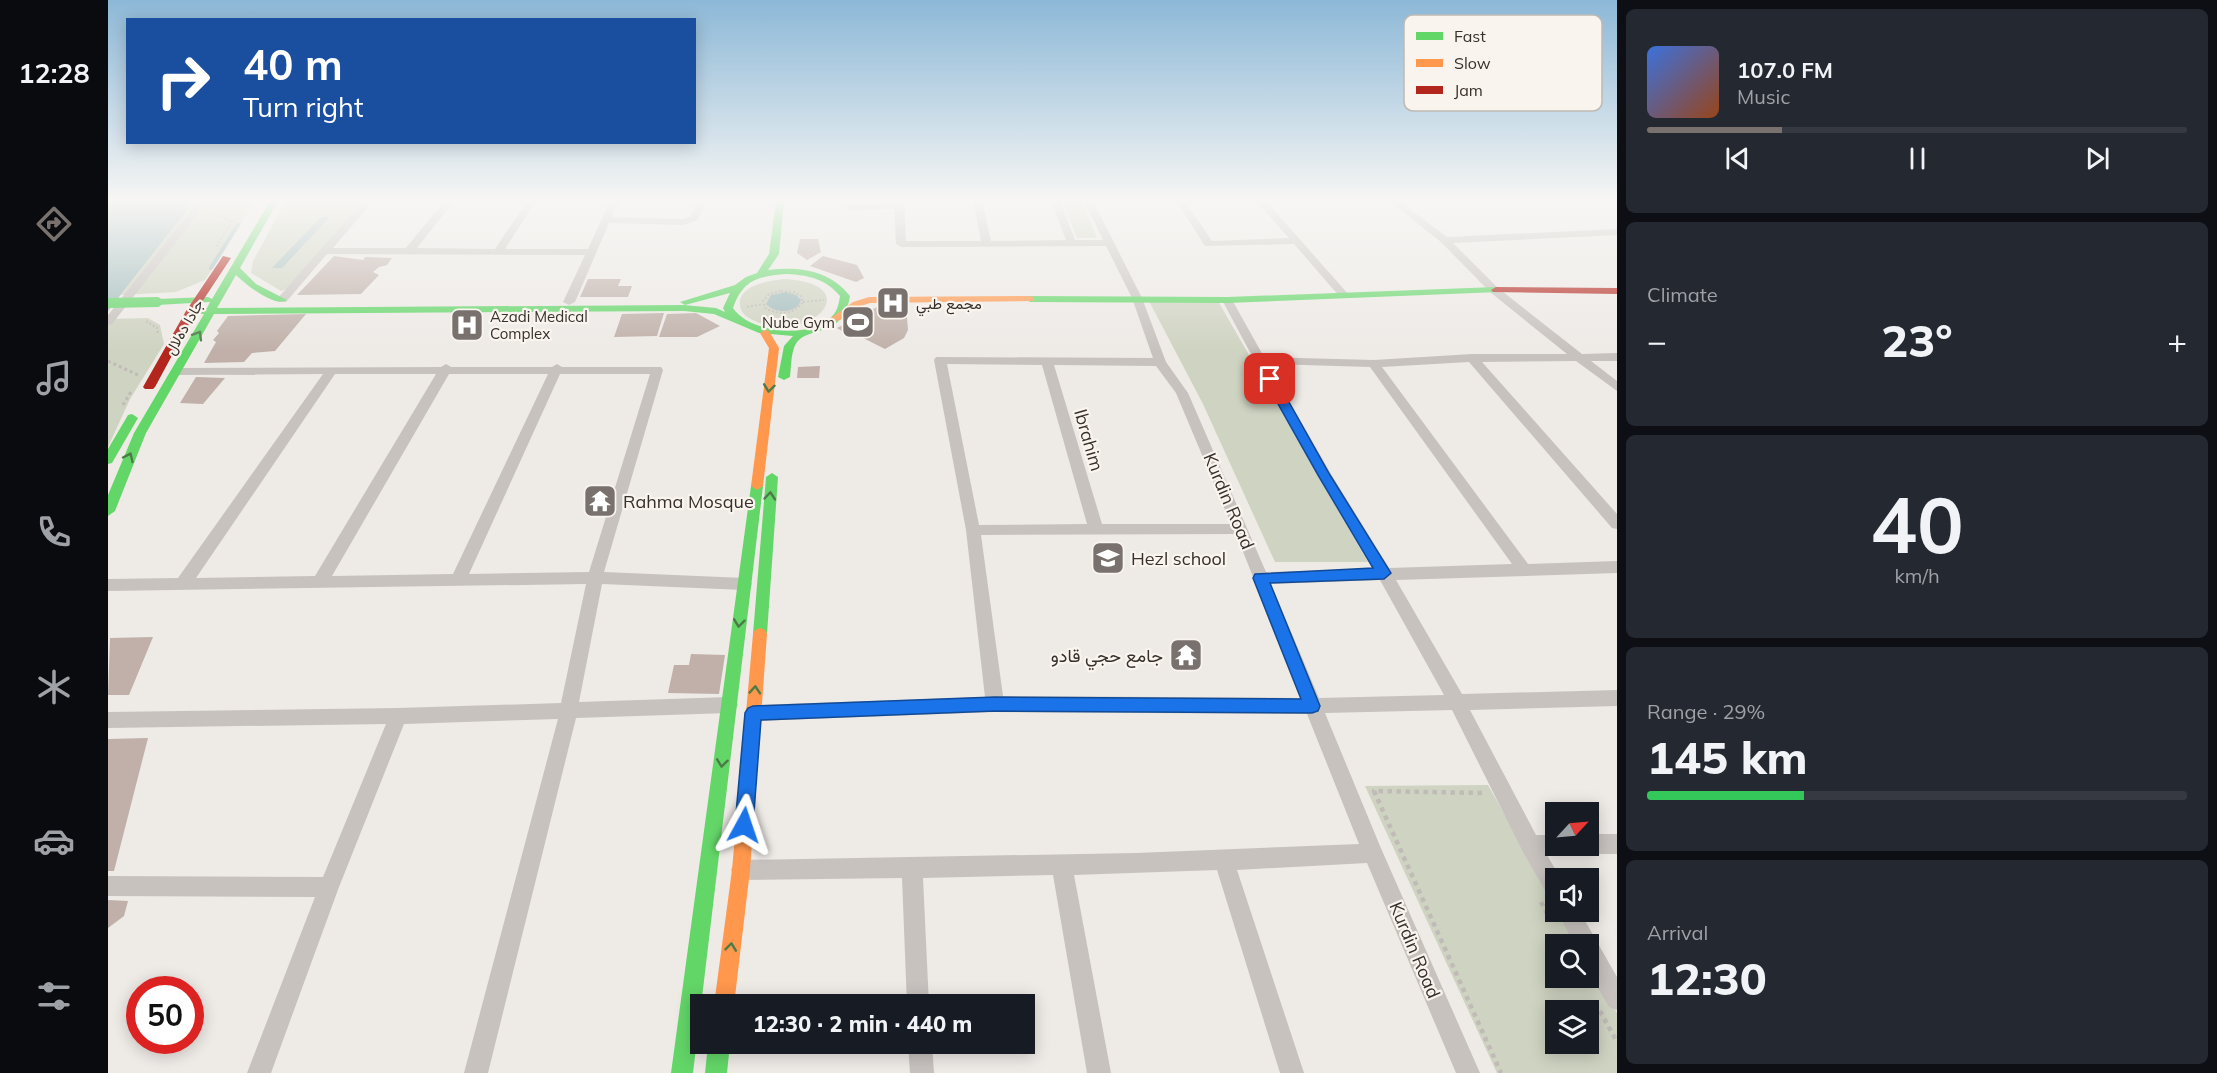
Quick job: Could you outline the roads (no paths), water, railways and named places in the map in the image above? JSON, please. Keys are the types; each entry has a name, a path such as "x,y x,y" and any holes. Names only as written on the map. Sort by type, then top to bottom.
{"main road":[{"name":"جادا دەلال","path":"108,460 194,306 230,251"},
{"name":"جادا دەلال","path":"108,511 140,433 248,251"},
{"path":"760,275 774,251"},
{"path":"789,251 791,265 800,272"},
{"path":"236,269 253,286 282,300"},
{"path":"108,318 194,306 282,300 677,302 700,299 736,288 760,275 776,272 800,272 825,278 841,289 875,294 893,301"},
{"path":"108,303 159,311 214,276"},
{"path":"735,320 729,312 728,304 736,288"},
{"path":"836,318 845,303 841,289"},
{"path":"216,305 684,308 716,311 765,333 802,333 836,318 858,302 874,298 893,301 1137,298 1227,300 1494,290 1617,291"},
{"path":"159,311 174,334 174,342"},
{"path":"682,1073 773,360 774,348 765,333"},
{"path":"725,994 741,870 775,453 789,346 802,333"},
{"path":"716,1073 718,1054"}],"street":[{"path":"108,318 163,251"},
{"path":"282,300 323,251"},
{"path":"548,251 592,252 569,302"},
{"name":"Kurdin Road","path":"1113,251 1137,298 1160,362 1182,393 1241,529 1373,853 1468,1073"},
{"path":"1303,251 1344,295"},
{"path":"1456,251 1494,290 1617,387"},
{"path":"1227,300 1324,475 1384,573 1457,702 1545,871"},
{"path":"1259,360 1374,364 1472,358 1617,357"},
{"path":"1472,358 1617,524"},
{"path":"995,704 974,530 940,360 1160,362"},
{"name":"Ibrahim","path":"1047,362 1096,529"},
{"path":"1374,364 1525,570"},
{"path":"177,371 446,368 657,370 596,578 569,710 476,1073"},
{"path":"320,582 446,368"},
{"path":"458,581 557,368"},
{"path":"184,582 332,370"},
{"path":"974,530 1241,529"},
{"path":"1260,578 1617,567"},
{"path":"108,585 184,582 596,578 744,584"},
{"path":"753,713 995,704 1312,706 1617,698"},
{"path":"108,720 398,716 729,705"},
{"path":"259,1073 329,887 398,716"},
{"path":"1599,844 1617,844"},
{"path":"1530,845 1545,845"},
{"path":"741,870 1062,866 1373,853"},
{"path":"1224,861 1292,1073"},
{"path":"1062,866 1099,1073"},
{"path":"912,867 918,994"},
{"path":"108,886 329,887"},
{"path":"1564,922 1575,934"},
{"path":"1599,967 1617,999"},
{"path":"921,1054 922,1073"}],"water":[{"path":"108,251 155,251 108,311"},
{"path":"288,251 298,251 282,268 272,268"},
{"path":"786,292 796,295 801,300 798,306 782,311 766,304 771,295"}],"waterway":[{"path":"211,268 222,251"}],"place":[{"name":"مجمع طبي","path":"893,303"},
{"name":"Nube Gym","path":"858,322"},
{"name":"Azadi Medical Complex","path":"467,325"},
{"name":"Rahma Mosque","path":"600,501"},
{"name":"Hezl school","path":"1108,558"},
{"name":"جامع حجي قادو","path":"1186,655"}]}
